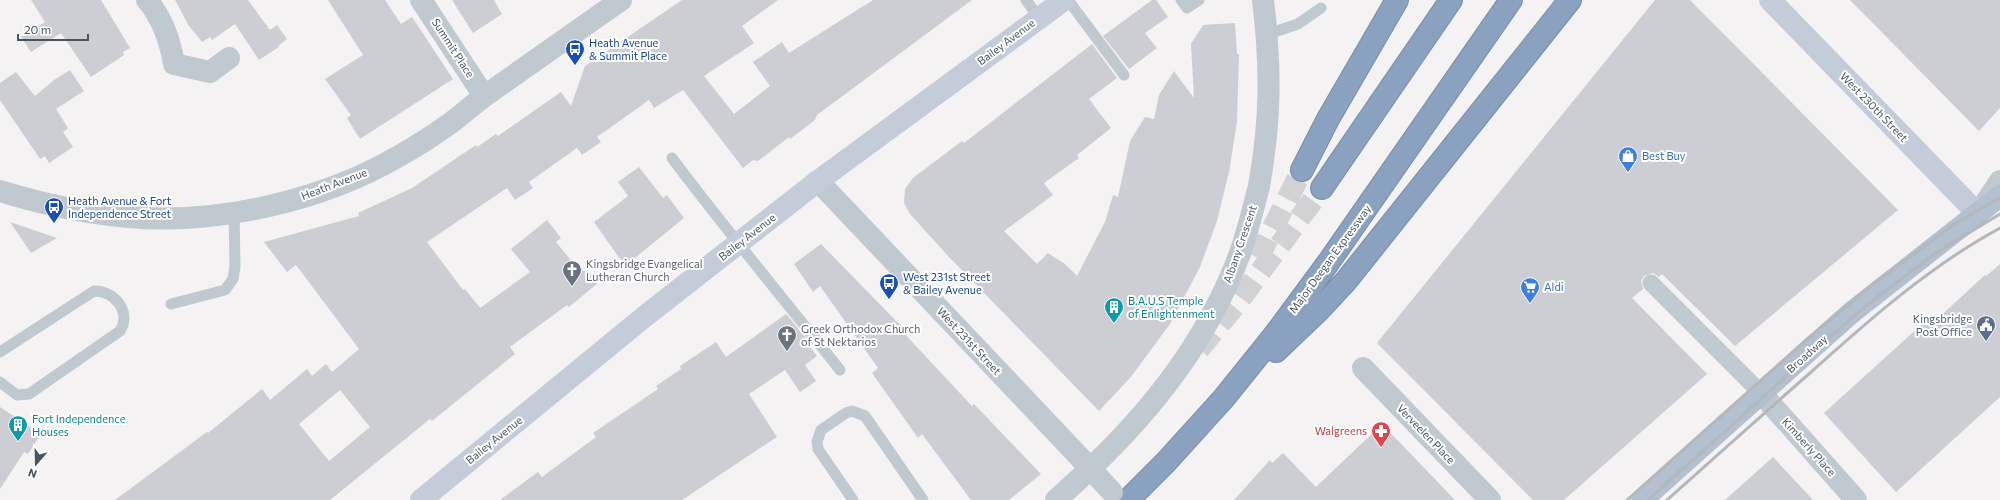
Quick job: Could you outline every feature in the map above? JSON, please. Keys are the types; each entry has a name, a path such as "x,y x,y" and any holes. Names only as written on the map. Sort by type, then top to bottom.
{"highway":[{"path":"1302,170 1328,119 1397,0"},
{"path":"1322,188 1451,0"},
{"name":"Major Deegan Expressway","path":"1128,500 1166,462 1224,398 1277,332 1328,263 1511,0"},
{"path":"1224,398 1313,316 1346,281 1570,0"}],"main road":[{"name":"Bailey Avenue","path":"421,500 644,317 739,243 818,182 1064,0"},
{"name":"West 230th Street","path":"1770,0 1978,214"},
{"name":"Broadway","path":"1642,500 1851,313 2000,196"},
{"name":"Broadway","path":"1978,214 2000,207"}],"street":[{"path":"147,0 162,22 171,42 174,64 210,72 229,58"},
{"name":"Summit Place","path":"421,0 484,96"},
{"name":"Heath Avenue","path":"0,191 78,211 129,217 178,218 234,212 285,202 343,183 398,157 446,126 484,96 621,0"},
{"name":"Albany Crescent","path":"1056,500 1125,435 1157,398 1194,347 1226,287 1239,256 1259,186 1269,116 1268,34 1264,0"},
{"path":"1978,214 2000,181"},
{"name":"West 231st Street","path":"818,182 1120,500"},
{"path":"1651,283 1762,394"},
{"name":"Verveelen Place","path":"1363,368 1490,500"},
{"name":"Kimberly Place","path":"1762,394 1856,500"}],"lane":[{"path":"1026,0 1039,18"},
{"path":"1068,0 1124,75"},
{"path":"1181,0 1187,8 1199,0"},
{"path":"1268,34 1298,24 1321,8"},
{"path":"672,158 712,212 739,243 840,370"},
{"path":"171,304 225,290 232,279 235,266 234,212"},
{"path":"0,352 94,290 101,290 111,294 125,314 125,323 120,331 29,394 18,395 0,382"},
{"path":"853,500 818,449 817,442 821,430 846,413 852,412 865,416 923,500"}],"building":[{"path":"31,0 101,0 130,48 123,52 124,55 91,77 61,33 31,52 21,37 45,22"},
{"path":"175,0 248,0 270,30 277,25 287,39 278,46 279,47 259,60 235,24 212,40 210,37 202,42 189,26"},
{"path":"328,0 385,0 401,24 412,17 453,79 360,139 347,118 351,115 325,79 363,55"},
{"path":"452,0 494,0 502,14 473,33"},
{"path":"682,0 778,0 742,26 754,43 704,76 734,114 770,86 753,62 782,42 789,53 873,0 972,0 817,115 815,120 790,139 789,137 758,161 753,160 743,168 683,90 654,108 649,100 597,137 601,142 582,155 577,148 529,182 533,188 515,200 507,188 427,242 463,290 465,289 480,308 530,272 511,249 547,220 561,238 556,242 578,269 590,273 598,283 569,307 567,305 510,347 515,354 432,421 430,419 330,500 115,500 207,432 208,433 262,389 270,400 307,369 312,376 326,364 332,372 359,349 296,265 287,272 264,242 359,216 358,213 412,188 476,145 477,147 496,134 498,136 561,92 571,106 585,66","holes":["340,390 370,427 329,461 299,424"]},
{"path":"1152,0 1156,0 1168,17 1145,33 1157,48 1129,69 1103,36"},
{"path":"1655,0 1690,0 1898,210 1735,346 1662,274 1659,277 1653,273 1644,276 1641,281 1643,289 1632,298 1707,374 1564,500 1533,500 1377,343"},
{"path":"1850,0 2000,0 2000,108 1979,131"},
{"path":"1235,23 1237,54 1239,54 1237,122 1229,172 1217,221 1200,267 1170,324 1130,378 1099,411 949,257 910,214 904,203 905,189 913,178 962,141 964,143 1092,44 1117,78 1089,99 1111,128 1077,155 1079,158 1044,183 1053,195 1004,231 1037,264 1048,253 1065,264 1077,276 1105,222 1113,195 1118,197 1130,141 1145,117 1154,119 1159,95 1174,71 1194,98 1191,44 1203,25"},
{"path":"70,70 84,91 56,109 68,128 63,132 73,147 49,163 45,156 40,159 0,100 0,83 16,72 35,96 54,80"},
{"path":"639,167 663,198 667,195 684,218 625,266 594,222 628,196 618,182"},
{"path":"10,222 57,238 31,253"},
{"path":"821,244 903,328 901,330 972,406 974,404 1041,474 1009,500 971,500 922,434 918,438 872,373 878,368 820,286 813,292 794,264"},
{"path":"2000,264 2000,397 1896,492 1824,413 1931,316 1935,321 1985,275 1986,276"},
{"path":"786,314 807,339 806,341 817,356 805,365 816,381 800,392 785,370 749,394 777,437 682,500 500,500 538,472 542,477 596,437 593,433 658,389 656,386 681,369 680,366 716,342 726,357"},
{"name":"Fort Independence Houses","path":"0,407 41,434 28,454 24,452 0,489"},
{"name":"Walgreens","path":"1382,424 1455,500 1234,500 1270,460 1272,463 1283,453 1316,487"},
{"path":"1773,457 1813,500 1725,500"}],"tunnel":[{"path":"1258,258 1302,170"},
{"path":"1199,349 1238,302 1322,188"}],"railway":[{"path":"1627,500 1806,340 1872,285 1956,223 2000,198"},
{"path":"1648,500 1856,314 1934,254 2000,214"},
{"path":"1667,500 1832,353 1901,295 1949,259 2000,228"}],"place":[{"name":"Heath Avenue & Summit Place","path":"575,66"},
{"name":"Best Buy","path":"1628,173"},
{"name":"Heath Avenue & Fort Independence Street","path":"54,224"},
{"name":"Kingsbridge Evangelical Lutheran Church","path":"572,287"},
{"name":"West 231st Street & Bailey Avenue","path":"889,300"},
{"name":"Aldi","path":"1530,304"},
{"name":"B.A.U.S Temple of Enlightenment","path":"1114,324"},
{"name":"Kingsbridge Post Office","path":"1986,342"},
{"name":"Greek Orthodox Church of St Nektarios","path":"787,352"},
{"name":"Fort Independence Houses","path":"18,442"},
{"name":"Walgreens","path":"1381,448"}]}
